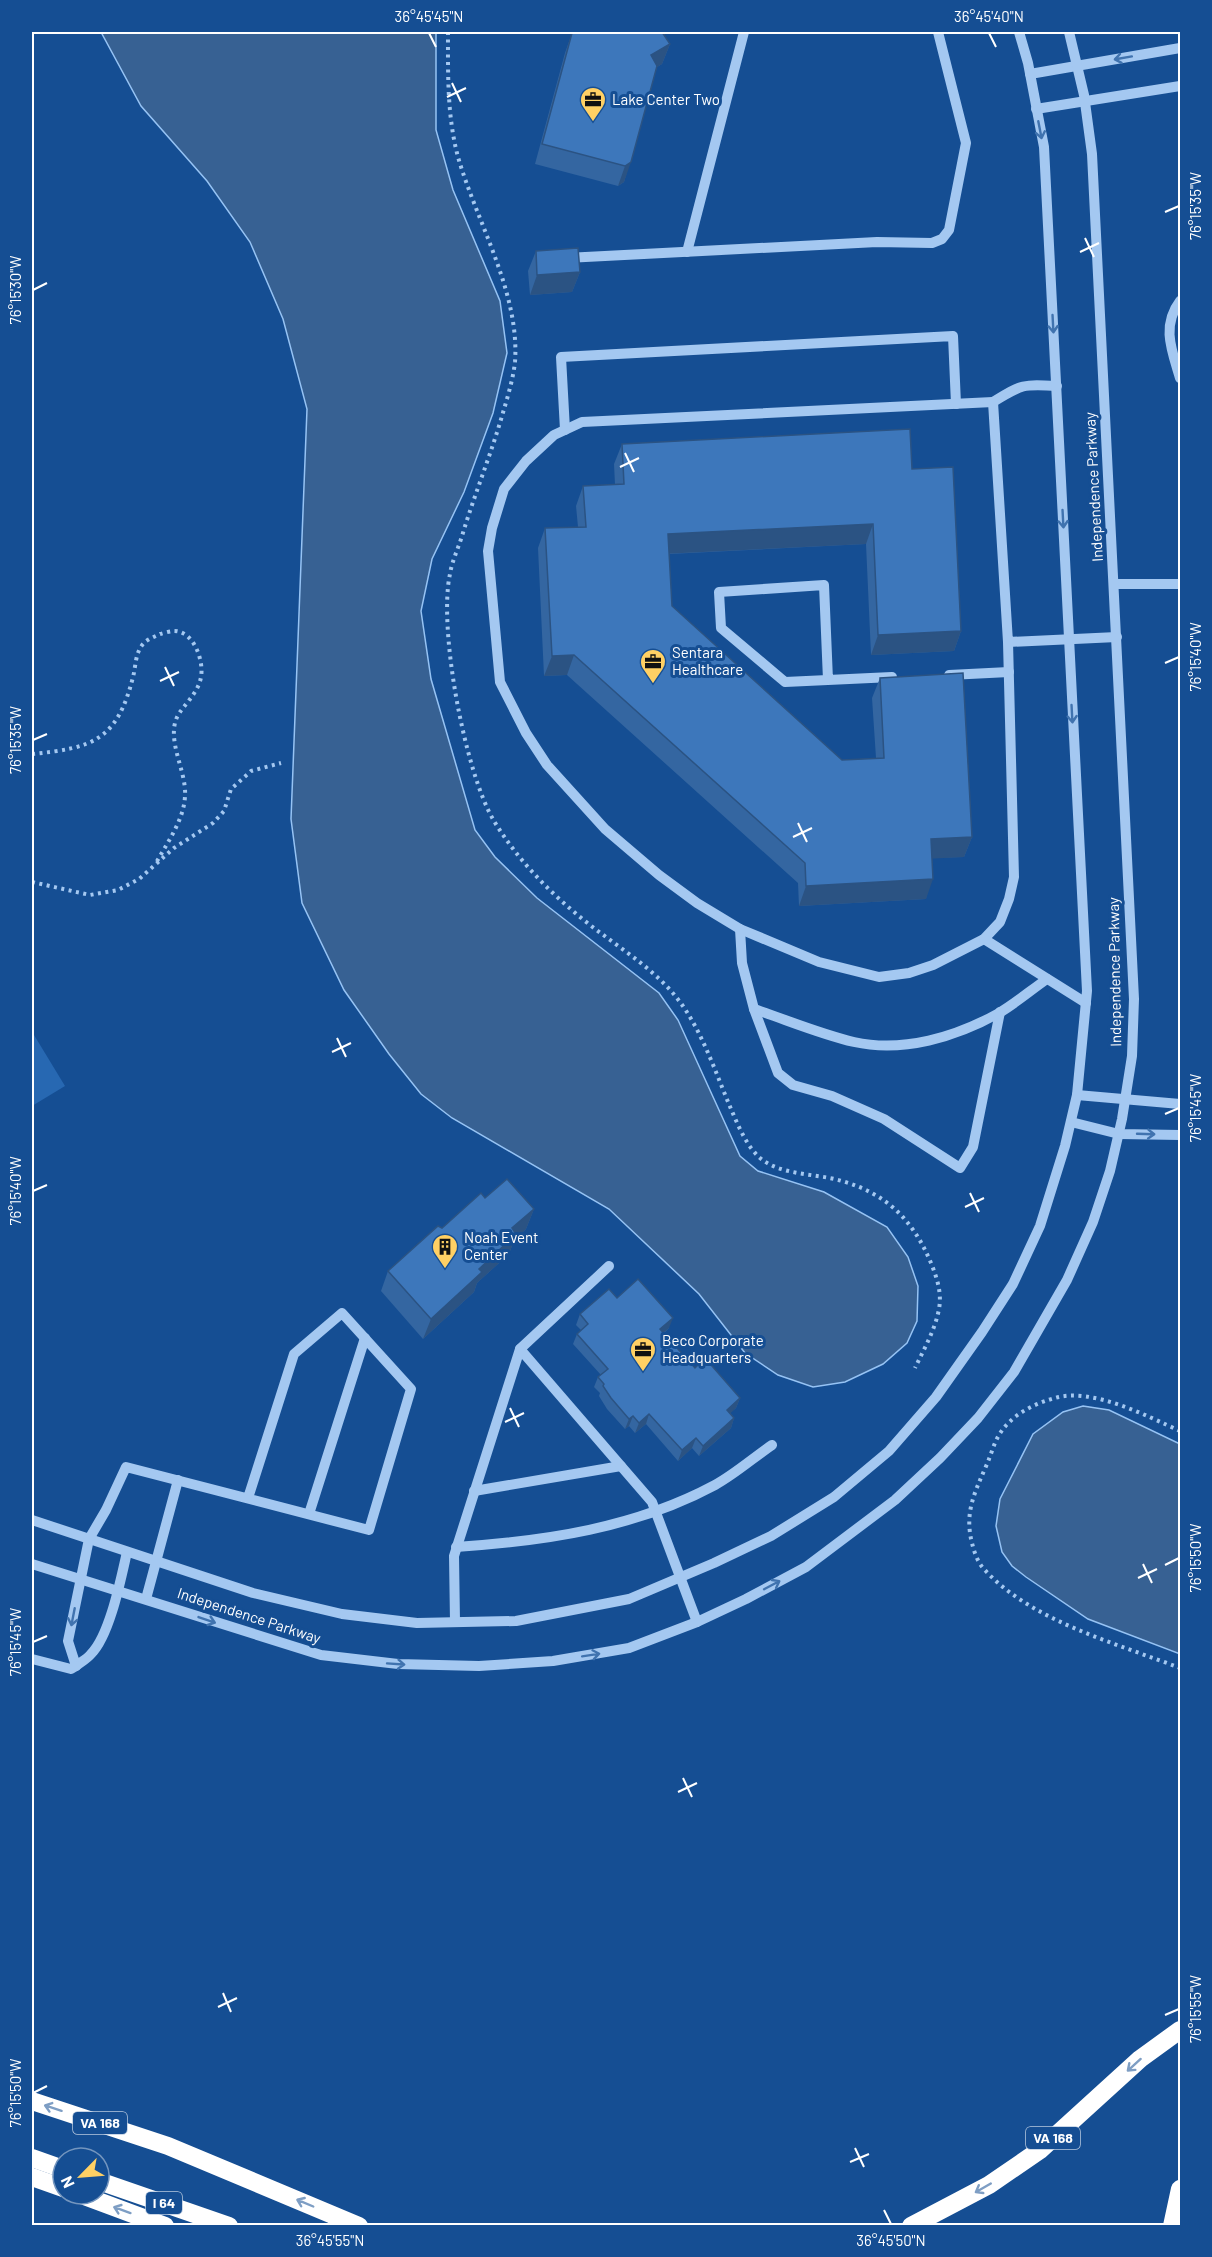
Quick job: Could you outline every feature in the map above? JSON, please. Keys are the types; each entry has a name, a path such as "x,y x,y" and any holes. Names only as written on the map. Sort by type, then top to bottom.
{"highway":[{"name":"VA 168","path":"911,2226 989,2185 1040,2150 1140,2059 1180,2030"},
{"name":"VA 168","path":"32,2100 168,2146 359,2226"},
{"path":"32,2158 51,2165"},
{"path":"32,2177 51,2184"},
{"name":"I 64","path":"111,2185 229,2226"},
{"path":"1172,2226 1180,2189"},
{"path":"111,2206 165,2226"}],"street":[{"path":"687,252 744,32"},
{"path":"556,258 877,242 932,243 942,238 949,230 966,143 938,32"},
{"name":"Independence Parkway","path":"32,1520 253,1593 342,1614 417,1623 516,1621 629,1599 771,1536 834,1497 889,1451 936,1397 982,1332 1012,1284 1040,1226 1077,1095 1088,991 1044,147 1030,74 1019,32"},
{"name":"Independence Parkway","path":"32,1564 321,1655 399,1664 479,1666 553,1661 629,1648 697,1622 806,1567 895,1500 940,1458 978,1418 1014,1372 1067,1280 1093,1222 1110,1171 1125,1100 1131,1056 1134,999 1092,154 1085,101 1069,32"},
{"path":"1030,74 1180,48"},
{"path":"1036,109 1180,86"},
{"path":"1180,301 1169,326 1169,342 1180,378"},
{"path":"565,430 561,357 953,336 956,404"},
{"path":"993,402 1009,672 1014,877 1009,899 1000,922 984,939 933,965 909,973 879,976 819,962 740,929 697,903 659,875 605,829 547,765 526,733 500,682 488,551 492,528 504,489 526,461 554,435 582,423 993,402 1028,384 1057,386"},
{"path":"1114,584 1180,584"},
{"path":"828,680 824,585 719,592 721,628 785,682 828,680 907,676"},
{"path":"1008,642 1117,637"},
{"path":"941,675 1009,672"},
{"path":"740,929 742,963 754,1009 778,1073 793,1085 832,1096 884,1119 960,1168 974,1147 1000,1012"},
{"path":"984,939 1086,1003"},
{"path":"754,1009 854,1042 886,1046 919,1042 958,1033 1000,1012 1047,979"},
{"path":"1077,1095 1180,1104"},
{"path":"1071,1122 1119,1134 1180,1135"},
{"path":"455,1622 454,1556 456,1547 520,1349 609,1266"},
{"path":"76,1666 68,1641 89,1539 106,1510 126,1467 369,1530 411,1389 342,1312 294,1354 248,1498"},
{"path":"309,1514 365,1338"},
{"path":"520,1349 652,1502 697,1622"},
{"path":"456,1547 555,1538 596,1529 655,1510 716,1484 772,1445"},
{"path":"474,1491 621,1466"},
{"path":"146,1599 178,1480"},
{"path":"32,1659 71,1669 92,1654 101,1641 118,1590 127,1552"}],"path":[{"path":"448,32 448,97 451,126 471,200 510,298 515,362 508,395 449,575 446,624 460,714 481,794 494,820 537,880 589,924 662,980 682,1005 698,1033 741,1132 759,1157 780,1168 863,1187 901,1214 916,1231 935,1272 940,1288 940,1307 934,1327 915,1368"},
{"path":"32,754 66,751 86,744 110,730 121,713 136,659 144,643 157,635 175,631 188,637 199,654 201,678 193,695 178,715 175,733 174,744 183,772 185,796 182,813 156,863"},
{"path":"32,882 90,895 118,890 139,879 174,848 213,823 224,811 231,789 251,771 281,763"},
{"path":"1180,1431 1124,1406 1080,1396 1056,1397 1029,1407 999,1434 969,1511 968,1530 974,1553 981,1567 1019,1599 1046,1616 1180,1668"}],"shaded area":[{"path":"101,32 436,32 436,130 453,190 500,301 507,353 493,413 464,492 432,559 421,611 431,679 475,830 495,857 537,898 659,993 678,1020 740,1156 758,1171 824,1192 887,1227 908,1257 918,1286 917,1321 907,1343 883,1364 845,1382 813,1387 778,1375 745,1353 699,1294 609,1209 452,1118 421,1094 389,1054 344,990 302,903 291,819 307,409 283,319 250,242 207,181 141,106"},
{"path":"34,1035 65,1086 32,1106 32,1037"},
{"path":"1083,1406 1109,1410 1180,1444 1180,1654 1088,1619 1026,1577 1012,1566 1002,1552 996,1526 1000,1499 1033,1434 1063,1412"}],"building":[{"name":"Lake Center Two","path":"574,32 662,32 670,44 651,55 657,66 631,162 625,166 542,144"},
{"path":"578,248 580,272 537,275 536,251"},
{"name":"Sentara Healthcare","path":"910,429 912,469 953,467 961,631 878,635 873,524 668,534 672,606 842,760 884,758 880,678 963,673 972,837 931,839 933,879 806,886 805,863 574,655 552,656 545,528 586,527 583,486 624,484 622,444"},
{"name":"Noah Event Center","path":"507,1179 534,1209 512,1228 516,1234 479,1269 482,1272 431,1319 388,1271 438,1226 442,1228 481,1193 485,1198"},
{"name":"Beco Corporate Headquarters","path":"638,1279 673,1318 660,1329 695,1368 705,1358 740,1398 727,1410 734,1418 703,1446 696,1438 682,1450 649,1414 639,1423 633,1416 629,1419 611,1398 598,1377 608,1369 577,1334 588,1324 580,1314 609,1289 617,1298"}],"place":[{"name":"Lake Center Two","path":"593,123"},
{"name":"Sentara Healthcare","path":"653,685"},
{"name":"Noah Event Center","path":"445,1270"},
{"name":"Beco Corporate Headquarters","path":"643,1373"}]}
